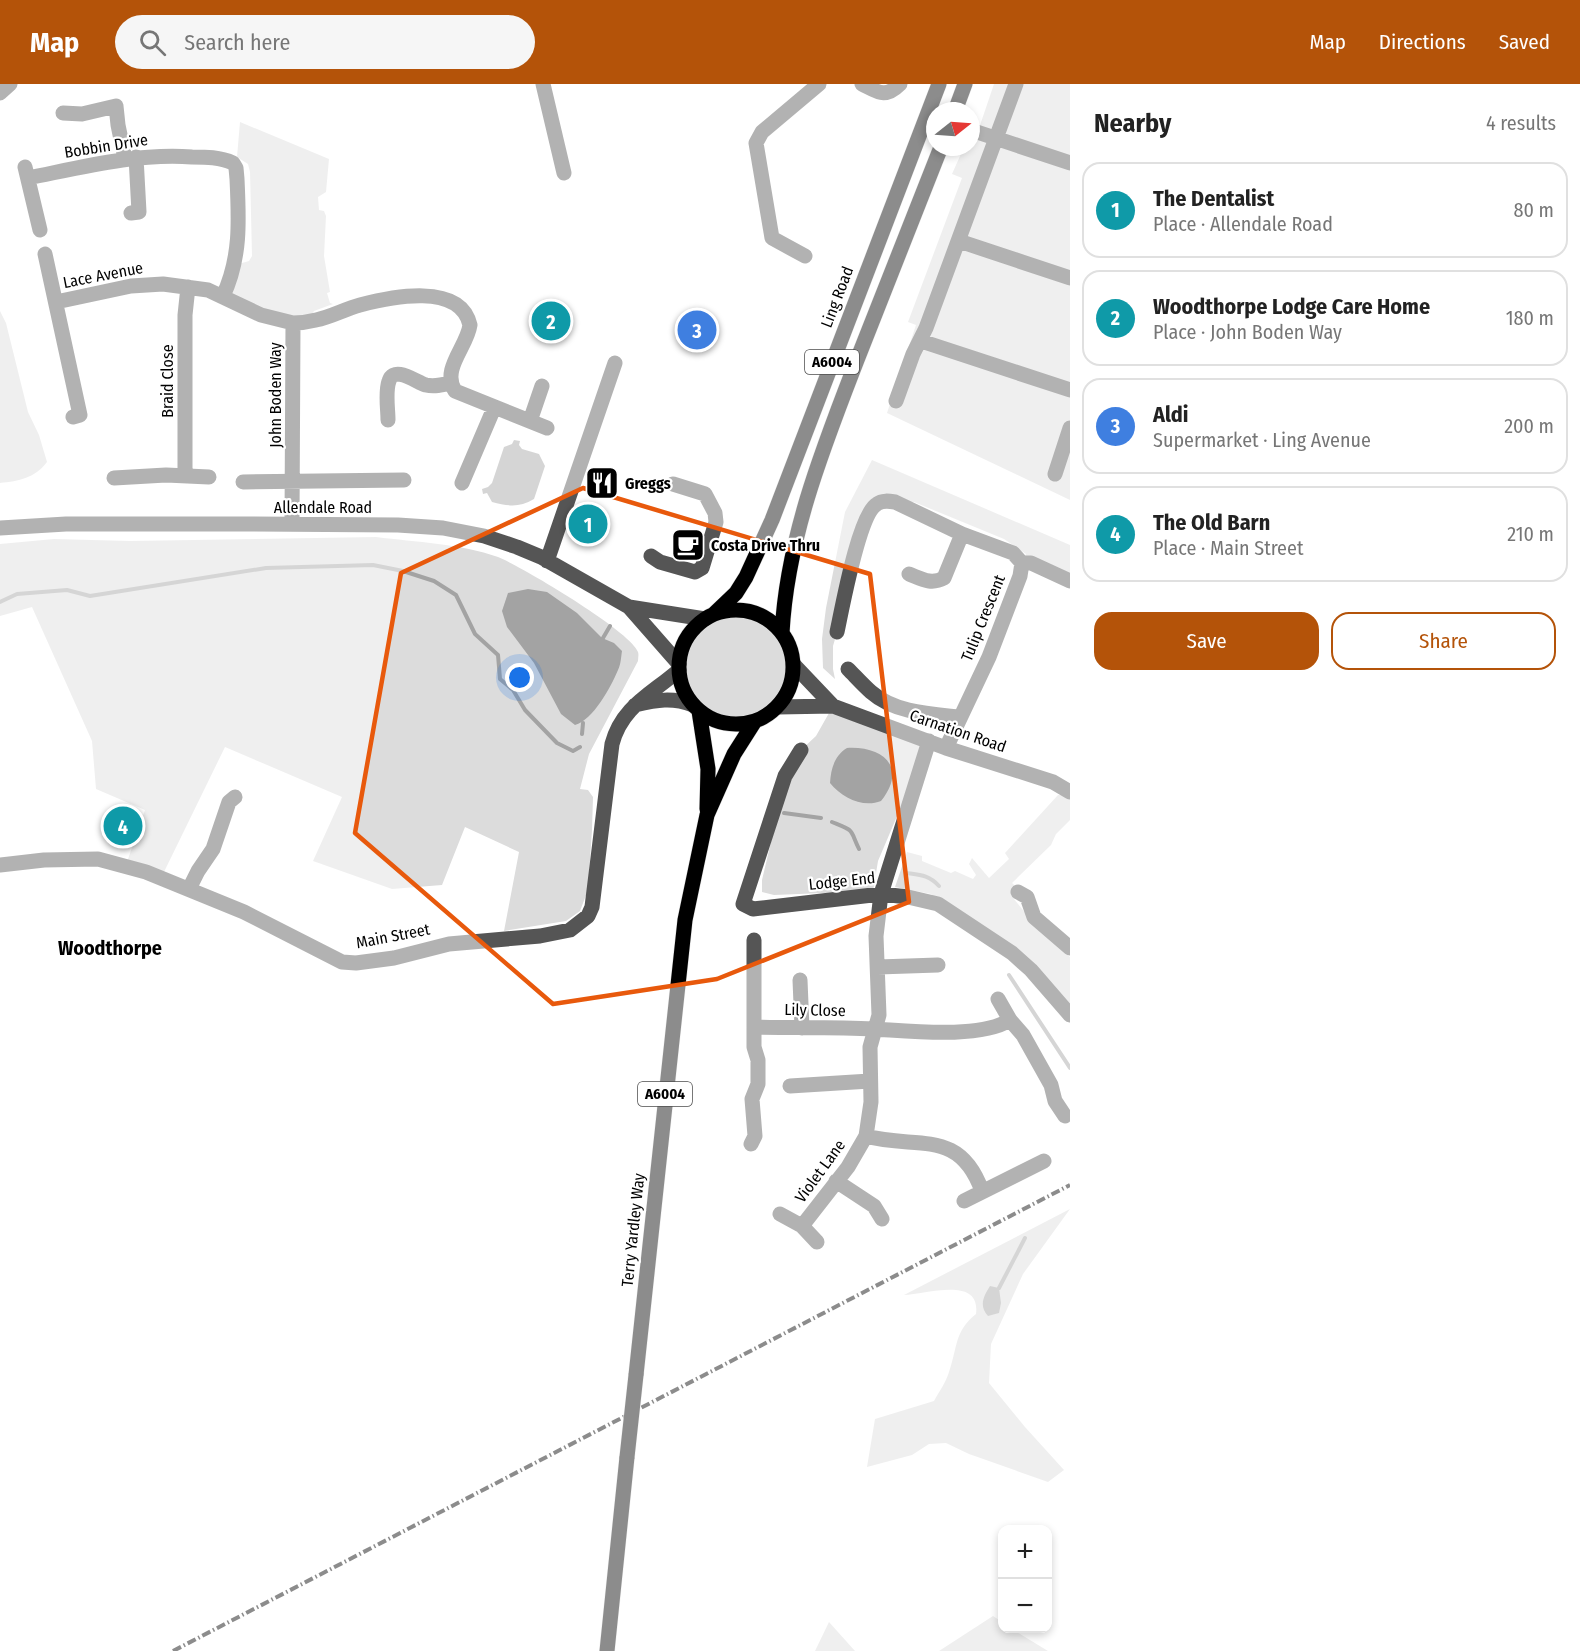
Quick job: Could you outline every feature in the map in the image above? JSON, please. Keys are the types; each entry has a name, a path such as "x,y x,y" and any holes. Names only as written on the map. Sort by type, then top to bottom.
{"main road":[{"name":"Ling Road","path":"709,616 736,593 746,577 772,520 939,84"},
{"path":"958,102 965,84"},
{"name":"A6004","path":"794,665 792,651 782,633 784,600 806,502 828,435 937,156"},
{"path":"709,616 727,610 748,611 768,619 782,633"},
{"name":"A6004","path":"709,616 690,633 682,647 679,667 682,685 696,708 721,722 734,724 755,721 778,707"},
{"path":"778,707 790,688 794,665"},
{"name":"Terry Yardley Way","path":"607,1651 684,931 707,815 708,769 696,708"},
{"name":"Terry Yardley Way","path":"707,815 734,754 755,721"}],"street":[{"path":"0,93 10,84"},
{"path":"543,84 564,173"},
{"path":"805,256 772,238 756,143 762,132 819,84"},
{"path":"862,84 882,93 892,92 900,84"},
{"path":"896,401 959,241 1016,84"},
{"path":"63,113 81,114 116,106 117,125 130,158 140,212 131,213"},
{"path":"980,133 1070,163"},
{"name":"Bobbin Drive","path":"40,230 27,172 130,158 167,156 214,158 233,163 237,179 238,249 232,276 223,296"},
{"path":"959,241 1070,278"},
{"name":"Lace Avenue","path":"45,254 80,415 73,417"},
{"name":"Lace Avenue","path":"56,302 146,284 188,287 208,290 261,315 293,323"},
{"name":"Braid Close","path":"185,476 185,315 188,287"},
{"name":"John Boden Way","path":"292,524 293,323 318,320 359,305 386,300 428,296 452,302 465,312 470,325 450,374 450,383"},
{"path":"921,341 1070,390"},
{"path":"547,561 615,363"},
{"path":"388,420 389,380 393,375 399,374 427,385 439,386 450,383 462,396 548,428"},
{"path":"530,421 542,386"},
{"path":"462,483 494,408"},
{"path":"1055,474 1070,428"},
{"path":"114,478 166,475 209,477"},
{"path":"243,482 404,480"},
{"path":"651,556 660,562 695,572 702,568 716,522 715,513 705,494 674,484"},
{"name":"Tulip Crescent","path":"837,632 856,551 870,511 875,504 895,502 962,534 1013,553 1022,563 1020,576 989,657 946,748"},
{"name":"Allendale Road","path":"0,528 66,524 292,524 398,525 443,528 501,542 547,561 629,607 668,615 709,616"},
{"path":"909,574 929,582 944,578 962,534"},
{"path":"1022,563 1031,563 1070,581"},
{"name":"Allendale Road","path":"629,607 679,667"},
{"name":"Carnation Road","path":"794,665 833,706"},
{"name":"Main Street","path":"0,865 44,860 98,859 146,872 244,912 342,962 376,961 448,944 540,936 570,930 588,916 592,907 612,744 616,730 635,705 679,667"},
{"path":"848,669 872,694 894,705 913,712 960,717"},
{"path":"635,705 654,701 680,700 696,708"},
{"name":"Carnation Road","path":"778,707 833,706 946,748 1068,785"},
{"name":"Violet Lane","path":"802,1226 848,1167 866,1136 871,1102 870,1047 879,1015 876,936 881,894 928,741"},
{"name":"Lodge End","path":"801,750 785,776 743,904 753,909 881,894 922,899 938,904 1012,953 1039,979 1070,1015"},
{"path":"189,890 198,871 213,849 229,802 235,796"},
{"path":"1018,892 1027,897 1034,917 1070,948"},
{"path":"751,1144 755,1136 752,1099 758,1084 758,1060 754,1047 754,940"},
{"path":"878,967 938,965"},
{"path":"801,980 802,1028"},
{"path":"998,999 1010,1020 1023,1035 1051,1085 1055,1101 1065,1116"},
{"name":"Lily Close","path":"754,1027 944,1032 990,1029 1010,1020"},
{"path":"790,1086 870,1081"},
{"path":"866,1136 886,1140 924,1142 939,1145 956,1153 968,1163 977,1176 982,1191"},
{"path":"964,1201 1044,1161"},
{"path":"837,1181 874,1206 882,1219"},
{"name":"Violet Lane","path":"780,1214 802,1226 817,1242"}],"highlighted area":[{"path":"583,488 870,574 909,902 717,979 553,1004 355,833 401,573"}],"shaded area":[{"path":"994,84 1070,84 1070,500 887,413 916,325 908,322 962,178 952,174 960,156 980,156 980,125"},
{"path":"240,122 329,159 326,192 318,197 319,210 324,211 326,216 324,256 330,292 327,293 330,303 333,304 314,311 307,322 223,296 235,265 249,261 252,256 250,172 248,164 237,157"},
{"path":"0,311 6,323 28,412 39,435 47,462 37,472 26,478 0,483"},
{"path":"514,440 520,441 519,445 522,449 539,454 545,466 534,499 513,505 492,502 487,493 483,494 482,489 492,483 504,447 512,444"},
{"path":"872,460 1070,545 1070,581 1022,563 1026,554 1004,539 914,502 875,504 833,646 835,679 823,668 822,639 826,608 845,512"},
{"path":"376,537 454,546 498,557 551,586 597,616 617,630 638,652 638,661 589,754 580,789 588,790 593,797 588,890 580,911 566,921 504,931 519,852 465,827 442,885 392,889 313,861 342,797 225,747 163,874 127,862 145,810 96,789 92,741 32,607 0,616 0,544 54,539 130,541"},
{"path":"528,589 547,592 577,613 602,638 614,643 622,651 619,668 606,694 588,717 575,725 561,714 534,663 507,627 502,611 508,593"},
{"path":"736,610 758,614 768,619 784,635 789,645 793,667 789,689 784,699 768,715 758,720 736,724 714,720 704,715 688,699 683,689 679,667 683,645 688,635 704,619 714,614"},
{"path":"833,706 929,741 878,861 873,891 774,895 762,892 762,880 775,825 801,750 816,736"},
{"path":"847,748 871,751 888,761 892,769 892,778 889,789 881,801 867,803 853,800 840,793 830,783 834,763"},
{"path":"1058,795 1070,795 1070,820 1056,834 1051,845 1012,883 1022,892 1014,899 1031,920 1070,957 1070,1015 1055,996 931,894 895,887 907,852 922,856 922,861 951,873 955,871 973,879 976,875 969,864 972,858 989,878 1009,859 1005,853"},
{"path":"1070,1209 1023,1274 991,1344 989,1383 1064,1470 1048,1482 969,1454 946,1443 929,1444 912,1455 867,1467 875,1419 934,1401 948,1376 960,1333 976,1314 975,1302 970,1295 961,1291 904,1295"},
{"path":"990,1286 999,1288 1001,1303 999,1313 988,1316 983,1301"},
{"path":"993,1616 998,1619 998,1633 1019,1633 1048,1651 939,1651"},
{"path":"829,1622 855,1651 815,1651"}],"waterway":[{"path":"0,602 17,594 67,590 90,596 266,568 373,565 403,571 434,581 456,595 475,634 498,655 500,679 513,690 525,710 557,743 573,751 580,747"},
{"path":"603,638 610,626"},
{"path":"582,734 583,723"},
{"path":"784,813 821,818"},
{"path":"832,822 851,831 859,849"},
{"path":"906,873 928,878 939,886"},
{"path":"1009,975 1070,1068"},
{"path":"999,1288 1025,1238"}],"railway":[{"path":"173,1651 1070,1185"}],"place":[{"name":"Woodthorpe Lodge Care Home","path":"551,321"},
{"name":"Aldi","path":"697,330"},
{"name":"Greggs","path":"602,483"},
{"name":"The Dentalist","path":"588,524"},
{"name":"Costa Drive Thru","path":"688,545"},
{"name":"The Old Barn","path":"123,826"}],"district":[{"name":"Woodthorpe","path":"110,948"}]}
